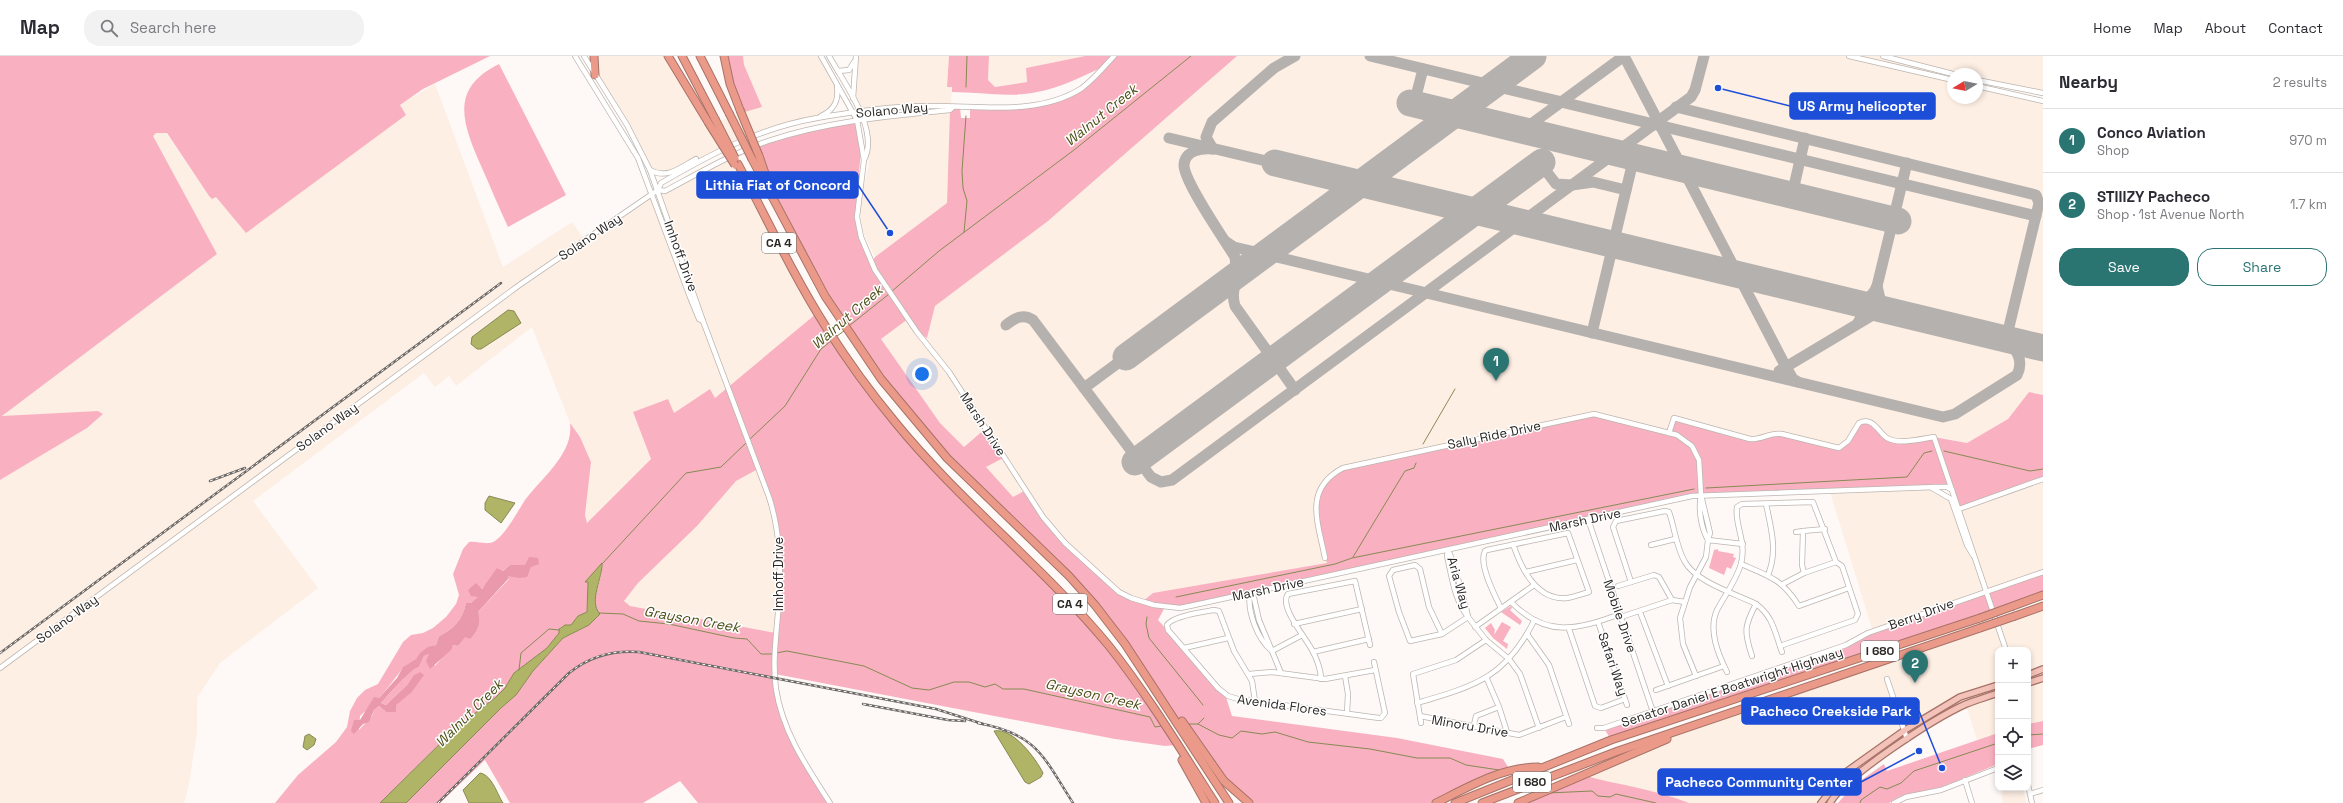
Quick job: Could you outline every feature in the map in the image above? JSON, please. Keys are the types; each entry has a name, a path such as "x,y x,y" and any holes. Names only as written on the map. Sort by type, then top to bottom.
{"highway":[{"path":"594,56 595,75"},
{"path":"668,56 711,120"},
{"name":"CA 4","path":"682,56 711,120 746,180 813,305 855,370 895,422 928,460 1070,604 1109,647 1152,706 1177,746"},
{"path":"700,56 729,113 756,157"},
{"path":"724,56 730,84 756,157"},
{"name":"CA 4","path":"756,157 771,193 825,296 867,360 900,404 947,458 1086,594 1132,654 1142,662 1170,709 1197,749"},
{"name":"Senator Daniel E Boatwright Highway","path":"1455,803 1611,740 1980,618 2043,595"},
{"name":"Senator Daniel E Boatwright Highway","path":"1482,803 1568,768 1696,726 2043,606"},
{"path":"1518,803 1696,726"},
{"path":"1177,746 1206,803"},
{"path":"1177,746 1215,803"},
{"path":"1197,749 1229,803"},
{"path":"1197,749 1224,781 1249,803"},
{"path":"1436,803 1460,790 1510,770 1524,767 1542,767"},
{"path":"1440,803 1460,790"}],"main road":[{"path":"2031,673 2043,669"},
{"path":"2031,682 2043,678"},
{"path":"1821,803 1846,772 1905,730 1960,697 1995,686"},
{"path":"1830,803 1851,779 1908,739 1966,705 1995,694"}],"street":[{"name":"Imhoff Drive","path":"575,56 638,158 693,304 699,319 703,321"},
{"name":"Imhoff Drive","path":"584,56 627,125 650,170 703,321 776,518 779,541 780,586 776,633 775,671 778,699 791,738 830,803"},
{"name":"Marsh Drive","path":"821,56 857,120 864,160 857,217 861,237 875,270 917,332 949,372 1052,529 1108,583 1131,598 1165,607 1190,606 1588,519 1701,496 1947,487 1952,490"},
{"path":"829,56 865,119"},
{"name":"Solano Way","path":"0,668 518,286 658,190 661,183 701,159 755,135 816,118 926,106 1025,106 1061,98 1073,93 1089,82 1114,56"},
{"path":"1849,56 1947,79"},
{"path":"1883,56 1947,72"},
{"path":"838,71 849,70 856,57"},
{"path":"853,98 856,57"},
{"path":"1983,81 2043,93"},
{"path":"816,118 835,106 838,95 836,83"},
{"path":"1983,87 2043,100"},
{"name":"Solano Way","path":"658,190 664,191 712,164 768,142 822,126 865,119 950,110 953,107"},
{"name":"Marsh Drive","path":"864,160 868,152 865,119"},
{"path":"650,170 656,174 669,174 696,159 701,159"},
{"name":"Sally Ride Drive","path":"1325,558 1316,508 1317,496 1322,484 1331,474 1343,468 1594,414 1669,433 1685,439 1696,454 1700,466 1700,503 1704,533 1708,540"},
{"path":"1669,433 1674,418 1750,439 1762,439 1778,433 1835,448 1845,444 1859,423 1865,421 1872,423 1892,440 1914,440 1934,437 2005,647"},
{"path":"1959,509 2043,479"},
{"name":"Marsh Drive","path":"1932,488 1948,496 1967,545 1974,557"},
{"path":"1727,672 1714,640 1713,626 1717,611 1729,591 1741,564 1743,544 1736,512 1737,507 1742,504 1813,502 1825,529 1836,562 1842,566 1858,614 1855,620 1780,646"},
{"path":"1766,504 1774,542 1772,565 1768,575"},
{"path":"1630,582 1613,527 1616,521 1665,511 1669,512 1675,539 1685,563 1697,576 1756,604 1771,618 1782,652"},
{"name":"Mobile Drive","path":"1588,519 1653,712"},
{"path":"1796,532 1825,529"},
{"path":"1803,531 1802,565 1804,573"},
{"path":"1502,608 1490,585 1483,553 1487,550 1513,544 1568,533 1589,592 1567,598 1548,594 1534,585 1513,544"},
{"path":"1651,545 1675,539"},
{"path":"1696,676 1683,644 1680,618 1685,602 1706,557 1708,540 1743,544"},
{"name":"Aria Way","path":"1448,550 1447,556 1455,593 1461,607 1486,640 1509,659 1520,674 1540,728"},
{"path":"1526,572 1577,560"},
{"path":"1783,584 1804,573 1836,562"},
{"path":"1741,564 1768,575 1783,584 1800,606 1849,588"},
{"path":"1442,634 1429,607 1420,569 1415,565 1393,570 1389,576 1399,612 1410,642 1442,634 1468,617"},
{"name":"Berry Drive","path":"1597,728 1604,728 1653,712 1846,645 1868,633 2043,572"},
{"path":"1618,586 1654,575 1659,577 1672,600"},
{"path":"1313,652 1370,642 1356,582 1349,580 1288,594 1286,602 1294,624 1313,652 1321,679"},
{"path":"1475,627 1534,585"},
{"path":"1250,593 1249,599 1257,631 1266,646 1272,651 1281,673"},
{"path":"1512,602 1534,621 1569,629 1640,612 1672,600 1685,602"},
{"path":"1752,656 1745,635 1747,620 1756,604"},
{"name":"Avenida Flores","path":"1228,638 1220,612 1217,610 1178,618 1169,622 1167,626 1168,630 1221,692 1232,698 1347,714 1383,717 1384,713 1375,670"},
{"path":"1294,624 1362,610"},
{"path":"1640,612 1668,686"},
{"path":"1417,703 1460,690 1487,679 1518,650 1534,621"},
{"name":"Safari Way","path":"1598,622 1627,705"},
{"path":"1569,629 1595,706 1601,708 1625,699"},
{"path":"1527,634 1549,665 1569,724"},
{"path":"1272,651 1302,635"},
{"path":"1184,648 1228,638 1248,674 1254,689 1255,701"},
{"path":"1421,723 1412,677 1415,673 1456,660 1486,640"},
{"path":"1248,674 1258,671 1321,679 1375,670 1374,662"},
{"path":"1656,690 1724,666"},
{"path":"1345,676 1348,694 1347,714"},
{"path":"1487,679 1499,706 1507,732"},
{"path":"1888,679 1908,739"},
{"path":"1474,725 1476,716 1499,706"},
{"name":"Minoru Drive","path":"1420,716 1474,725 1519,735 1566,717"},
{"path":"1894,803 1906,797 1941,790 1995,769"},
{"path":"1965,780 1972,803"},
{"path":"2030,794 2043,790"},
{"path":"2029,791 2032,803"}],"shaded area":[{"path":"0,56 490,56 423,89 400,105 406,115 246,233 216,197 212,199 209,196 167,133 156,133 153,136 217,254 2,416 98,411 103,414 87,428 0,480"},
{"path":"594,56 668,56 710,125 741,113 744,65 743,56 821,56 836,83 837,101 825,114 786,125 701,159 696,159 669,174 650,170 595,75"},
{"path":"724,56 743,56 744,65 762,107 741,113"},
{"path":"856,56 949,56 947,87 952,87 951,106 926,106 861,112 853,98"},
{"path":"949,56 989,56 988,80 995,87 1027,82 1026,68 1085,56 1237,56 1048,221 935,306 927,338 917,332 908,319 881,339 940,423 964,447 986,428 1005,457 986,467 1013,497 1026,490 1052,529 1108,583 1142,602 1153,593 1327,563 1316,509 1322,484 1343,468 1594,414 1669,433 1674,418 1750,439 1774,433 1842,446 1854,429 1865,421 1895,440 1934,437 1967,443 2008,419 2029,392 2043,395 2043,479 1959,509 1947,487 1701,495 1190,606 1165,607 1158,620 1225,694 1232,716 1397,738 1503,759 1510,770 1436,803 1249,803 1204,763 1125,644 1085,594 931,441 855,344 771,193 755,146 788,135 857,120 861,152 856,201 857,217 861,237 872,262 875,257 947,203 950,110 960,107 961,118 970,118 970,107 998,107 1041,103 1068,95 1081,88 1103,67 1062,85 1026,94 1005,95 952,92 952,87 947,87"},
{"path":"989,56 1085,56 1026,68 1027,82 995,87 988,81"},
{"path":"1237,56 2043,56 2043,93 1983,81 1983,68 1947,68 1947,73 1930,69 1929,74 1947,78 1947,104 1983,104 1983,87 2043,101 2043,395 2029,392 2008,419 1967,443 1943,438 1842,447 1669,433 1328,563 1165,607 1119,592 1013,497 985,467 985,428 964,447 940,423 881,339 908,319 927,338 935,306 1048,221"},
{"path":"499,64 566,195 508,227 469,137 464,109 466,97 472,85 483,74"},
{"path":"435,84 503,267 572,222 581,235 587,239 652,194 699,319 658,190 665,191 733,155 817,313 715,398 710,389 674,413 633,412 651,459 587,523 585,515 591,462 580,437 570,423 532,327 456,386 449,376 435,387 424,373 253,501 318,588 220,663 197,698 197,732 189,784 184,803 0,803 0,480 87,428 103,414 98,411 1,417 217,254 152,136 156,132 166,133 209,196 216,197 406,115 399,105"},
{"path":"950,110 947,203 875,257 864,234 861,220 860,203 869,164 865,119"},
{"path":"508,310 514,311 521,323 481,349 477,349 471,344 472,337"},
{"path":"817,313 895,422 1109,647 1177,745 1165,746 1115,739 775,674 785,725 830,803 698,803 680,781 643,803 510,803 485,760 440,803 406,803 501,708 516,695 533,671 563,638 589,625 600,614 597,608 596,596 601,576 602,564 586,582 588,581 587,612 578,616 572,625 562,626 559,629 559,633 547,648 514,673 505,688 495,698 458,726 380,803 275,803 298,775 336,742 347,727 350,711 357,698 365,690 378,684 403,642 411,635 423,633 433,628 446,617 456,604 459,595 453,574 463,549 469,542 491,543 502,535 525,500 562,455 570,434 570,423 580,437 591,462 585,515 587,523 651,459 633,412 668,399 674,413 710,389 715,398","holes":["758,469 776,518 779,601 776,633 630,606 624,601 638,583 697,526 736,481","510,565 525,565 508,576 509,579 478,612 458,646 453,645 435,666 429,654 424,656 419,667 394,688 381,703 386,705 407,685 413,676 411,693 386,712 379,706 374,710 372,716 359,730 360,716 369,708 374,698 379,698 404,667 427,649 436,645 439,636 449,631 460,619 466,603 471,603 479,597 481,589"]},
{"path":"758,469 765,487 779,541 776,633 630,606 624,601 638,583 697,526 736,481"},
{"path":"2043,479 2043,573 1873,632 1830,492 1932,488 1942,493 1959,509"},
{"path":"489,496 515,503 501,523 485,510 485,503"},
{"path":"1718,549 1718,551 1734,554 1733,557 1736,558 1731,569 1727,567 1724,575 1709,568 1714,550"},
{"path":"529,557 538,558 539,564 531,567 527,577 519,578 508,576 509,578 478,612 478,627 470,639 465,637 458,646 453,645 451,650 430,669 426,661 429,654 424,656 419,667 394,688 381,703 386,705 407,685 413,676 420,672 424,675 411,693 396,705 396,712 386,712 379,706 374,710 369,722 363,724 354,734 351,731 354,720 360,720 374,697 379,698 397,678 403,667 416,659 420,653 428,647 436,645 439,636 449,631 457,623 465,609 466,603 471,603 478,597 471,596 468,590 476,583 482,589 497,568 503,571 510,565 525,565"},
{"path":"602,563 595,603 600,614 589,625 563,638 533,671 516,695 501,708 406,803 380,803 458,726 495,698 505,688 514,673 547,648 559,633 559,629 565,625 571,625 578,616 587,612 588,582 585,582"},
{"path":"2043,572 2043,595 1611,740 1604,728 1846,645 1868,633"},
{"path":"1511,606 1512,608 1510,610 1522,621 1520,625 1501,612"},
{"path":"2043,606 2043,669 2031,674 2031,647 1995,647 1995,686 1960,697 1905,730 1846,772 1821,803 1689,803 1666,794 1621,786 1582,775 1697,726"},
{"path":"1502,622 1511,627 1503,641 1508,644 1507,649 1493,638 1485,628 1491,623 1495,630 1494,635"},
{"path":"2043,678 2043,721 2031,723 2031,683"},
{"path":"1995,694 1995,734 1977,740 1966,705"},
{"path":"2043,721 2043,745 2031,748 2031,723"},
{"path":"994,731 1001,731 1009,734 1023,745 1040,767 1043,773 1041,777 1029,784 1025,782"},
{"path":"309,734 316,739 314,745 307,750 303,747 305,736"},
{"path":"1995,734 1995,765 1942,787 1899,797 1889,803 1838,803 1853,786 1884,764 1887,771"},
{"path":"480,773 488,777 503,803 469,803 463,790"},
{"path":"1582,775 1650,791 1689,803 1528,803"},
{"path":"2001,791 2024,791 2026,803 2003,803"}],"waterway":[{"path":"966,87 967,56"},
{"name":"Walnut Creek","path":"891,292 939,251 1074,150 1191,56"},
{"path":"964,232 967,201 963,188 962,171 966,116"},
{"name":"Walnut Creek","path":"849,326 889,294"},
{"name":"Walnut Creek","path":"837,336 844,331"},
{"name":"Walnut Creek","path":"750,439 785,406 821,349 831,341"},
{"path":"1423,444 1455,389"},
{"name":"Walnut Creek","path":"602,564 686,473 721,467 746,443"},
{"path":"1706,488 1907,477 1924,453 1932,451"},
{"path":"1944,451 2030,471 2043,469"},
{"path":"1353,557 1405,471 1414,468 1416,463"},
{"path":"1176,597 1335,564 1352,558 1694,489"},
{"name":"Grayson Creek","path":"599,613 623,614 639,621 669,624 734,638 747,639 761,654 773,654"},
{"path":"1147,617 1146,624 1149,638 1203,705"},
{"name":"Walnut Creek","path":"519,670 521,653 549,629 559,630"},
{"name":"Grayson Creek","path":"776,653 787,651 864,666 912,688 929,690 954,682 969,682 985,687 995,684 1003,689 1024,689 1150,717 1155,727 1162,726"},
{"path":"1198,724 1204,718"},
{"name":"Grayson Creek","path":"1189,724 1198,724 1219,735 1232,738 1241,731 1262,734 1275,732 1308,742 1370,749 1417,758 1450,758 1466,765 1499,770"},
{"name":"Grayson Creek","path":"2031,735 2043,734"},
{"name":"Grayson Creek","path":"1860,803 1861,800 1880,787 1887,789 1901,783 1914,771 1995,744"},
{"name":"Grayson Creek","path":"1523,779 1529,781"},
{"name":"Grayson Creek","path":"1540,785 1545,789"},
{"name":"Grayson Creek","path":"1548,793 1592,791 1598,796 1610,797 1616,794 1656,803"}],"taxiway":[{"path":"1213,149 1206,137 1212,122 1274,68 1295,56"},
{"path":"1370,56 2036,216"},
{"path":"1624,56 1786,367 1793,379 1798,382"},
{"path":"1523,130 1624,56"},
{"path":"1006,325 1019,317 1026,317 1033,320 1151,477 1161,482 1172,480 1691,97 1695,90 1704,56"},
{"path":"1414,104 1423,69"},
{"path":"1676,107 2036,195 2039,203 2008,331 2004,337 1996,337"},
{"path":"1169,138 1275,163"},
{"path":"1792,195 1805,138"},
{"path":"1213,149 1204,149 1191,153 1187,156 1184,165 1190,184 1197,197 1235,257 1236,268 1229,280"},
{"path":"1592,333 1634,157"},
{"path":"1540,163 1556,184 1572,185 1593,182 1626,190"},
{"path":"1894,313 1881,303 1877,286 1907,163"},
{"path":"1225,241 1234,247 1943,417 1955,414 2017,375 2020,361 2014,348 2008,340"},
{"path":"1248,266 1241,275 1234,289 1233,294 1235,306 1295,390"},
{"path":"1858,323 1861,317 1859,309 1845,301 1864,300 1871,295 1877,286"},
{"path":"1779,371 1876,313 1893,312"},
{"path":"1084,388 1126,357"}],"runway":[{"path":"1126,357 1533,56"},
{"path":"1410,103 1898,221"},
{"path":"1135,462 1542,162"},
{"path":"1275,163 2043,348"}],"railway":[{"path":"0,653 501,283"},
{"path":"210,481 245,468"},
{"path":"438,803 569,673 593,658 611,653 639,652 936,709 983,724"},
{"path":"863,704 948,720 965,721"},
{"path":"978,723 998,728 1014,734 1026,741 1045,760 1073,803"}],"place":[{"name":"US Army helicopter","path":"1718,88"},
{"name":"Lithia Fiat of Concord","path":"890,233"},
{"name":"Conco Aviation","path":"1496,381"},
{"name":"STIIIZY Pacheco","path":"1915,683"},
{"name":"Pacheco Community Center","path":"1919,751"},
{"name":"Pacheco Creekside Park","path":"1942,768"}]}
